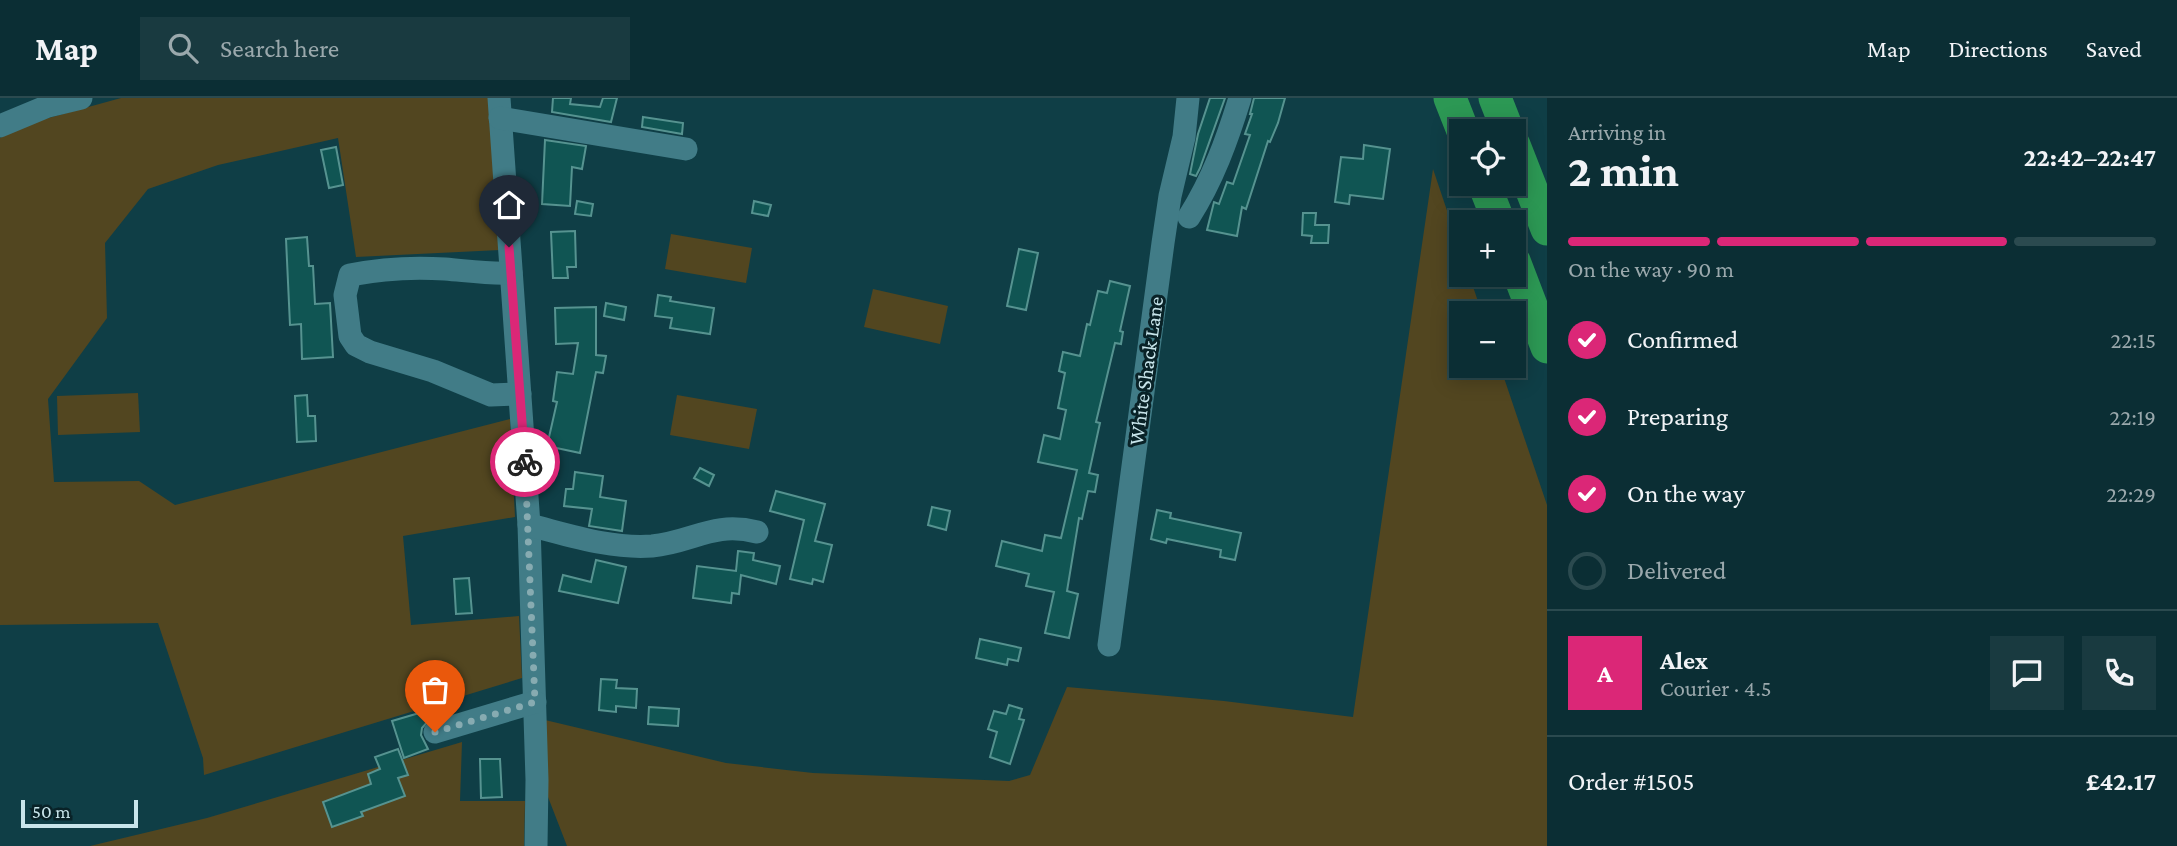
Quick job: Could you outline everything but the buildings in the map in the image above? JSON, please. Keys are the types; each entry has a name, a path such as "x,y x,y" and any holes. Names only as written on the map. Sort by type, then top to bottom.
{"highway":[{"path":"1450,98 1458,119"},
{"path":"1495,98 1503,119"},
{"path":"1526,176 1547,229"},
{"path":"1524,287 1547,346"}],"street":[{"path":"0,125 48,106 81,98"},
{"name":"White Shack Lane","path":"1109,645 1163,243 1170,195 1184,137 1188,98"},
{"path":"1189,217 1225,146 1240,98"},
{"path":"536,846 535,702 529,526 500,108 686,149"},
{"path":"511,273 483,274 444,269 369,271 350,275 345,295 350,336 356,345 491,394 520,394"},
{"path":"529,526 593,542 637,547 671,542 717,528 743,528 757,532"},
{"path":"435,732 535,702"}],"shaded area":[{"path":"121,98 492,98 500,250 356,257 338,138 218,165 148,189 105,243 107,318 48,399 54,482 139,481 175,505 510,419 515,517 403,536 411,625 519,616 522,678 204,775 203,758 158,623 0,625 0,138 23,125"},
{"path":"1433,169 1449,216 1449,287 1473,287 1478,301 1449,301 1449,378 1504,378 1547,505 1547,846 567,846 548,797 545,720 726,763 813,773 1009,781 1030,775 1067,687 1224,701 1353,717"},
{"path":"671,234 752,248 746,283 665,269"},
{"path":"873,289 948,306 940,344 864,327"},
{"path":"138,393 140,432 58,435 57,396"},
{"path":"677,395 757,409 749,449 670,435"},
{"path":"462,742 460,801 525,801 524,846 90,846 207,818"}],"way so far":[{"path":"435,732 535,702 525,462"}],"route":[{"path":"509,247 525,462"}]}
